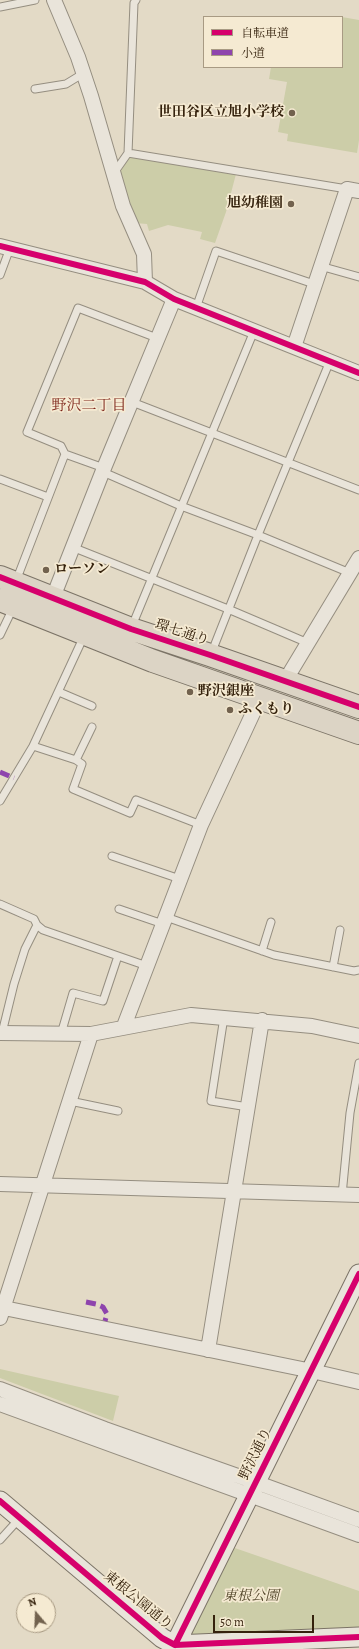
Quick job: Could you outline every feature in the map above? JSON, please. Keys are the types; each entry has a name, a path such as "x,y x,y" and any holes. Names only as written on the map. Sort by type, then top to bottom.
{"main road":[{"name":"環七通り","path":"8,580 131,629 359,707"},
{"path":"7,603 153,661 359,733"}],"street":[{"path":"54,0 84,73 123,206 144,254 145,282"},
{"path":"294,347 320,266 353,190"},
{"path":"5,247 145,282 174,299 359,373"},
{"path":"44,618 103,470 174,299"},
{"path":"285,681 356,565"},
{"path":"124,1026 201,825 260,698"},
{"path":"1,1033 91,1034 124,1026 192,1015 262,1020 312,1026 359,1036"},
{"path":"208,1350 262,1020"},
{"path":"91,1034 2,1313 208,1350 359,1382"},
{"path":"0,1184 359,1195"},
{"name":"野沢通り","path":"175,1645 358,1277"},
{"path":"0,1389 253,1488 359,1536"},
{"path":"0,1404 156,1462 253,1488 359,1520"},
{"name":"東根公園通り","path":"0,1501 162,1638 175,1645 359,1637"}],"lane":[{"path":"0,7 34,0"},
{"path":"114,173 128,153 134,4 136,0"},
{"path":"35,89 66,84 84,73"},
{"path":"128,153 353,190"},
{"path":"0,275 5,247"},
{"path":"196,308 216,251 314,284"},
{"path":"320,266 359,277"},
{"path":"157,338 78,308 27,432 61,446 65,454 181,506 258,535 356,565"},
{"path":"131,629 254,331"},
{"path":"210,655 330,361"},
{"path":"132,402 359,490"},
{"path":"8,580 48,498 65,454"},
{"path":"0,479 48,498"},
{"path":"72,547 308,643"},
{"path":"0,634 7,603"},
{"path":"0,801 33,746 60,692 85,635"},
{"path":"60,692 92,706"},
{"path":"76,760 92,727"},
{"path":"33,746 76,760 82,764 73,789 130,812 136,800 201,825"},
{"path":"112,856 180,879"},
{"path":"0,904 34,919 36,925 43,930 147,966"},
{"path":"120,909 274,955 354,971 359,970"},
{"path":"262,951 271,922"},
{"path":"1,1033 25,949 36,925"},
{"path":"333,967 340,930"},
{"path":"61,1034 73,993 103,1000 118,956"},
{"path":"224,1017 210,1101 248,1107"},
{"path":"342,1195 350,1113 359,1063"},
{"path":"70,1101 118,1111"},
{"path":"0,1540 20,1518"}],"green space":[{"path":"343,17 359,20 359,140 357,153 287,141 288,134 278,132 287,82 269,79 271,68 343,68"},
{"path":"129,157 236,174 226,212 215,243 200,239 202,232 168,225 149,231 147,224 135,223 118,176"},
{"path":"0,1369 119,1396 113,1421 0,1378"},
{"name":"東根公園","path":"229,1546 359,1591 359,1632 187,1635"}],"marked path":[{"path":"0,772 14,778"},
{"path":"86,1302 103,1307 107,1314 105,1321"}],"cycle path":[{"path":"0,246 145,282 174,299 359,373"},
{"path":"0,577 131,629 359,707"},
{"path":"175,1645 359,1274"},
{"path":"0,1501 162,1638 175,1645 359,1637"}],"place":[{"name":"世田谷区立旭小学校","path":"292,113"},
{"name":"旭幼稚園","path":"291,204"},
{"name":"ローソン","path":"46,570"},
{"name":"野沢銀座","path":"190,692"},
{"name":"ふくもり","path":"230,710"}],"district":[{"name":"野沢二丁目","path":"89,406"}]}
